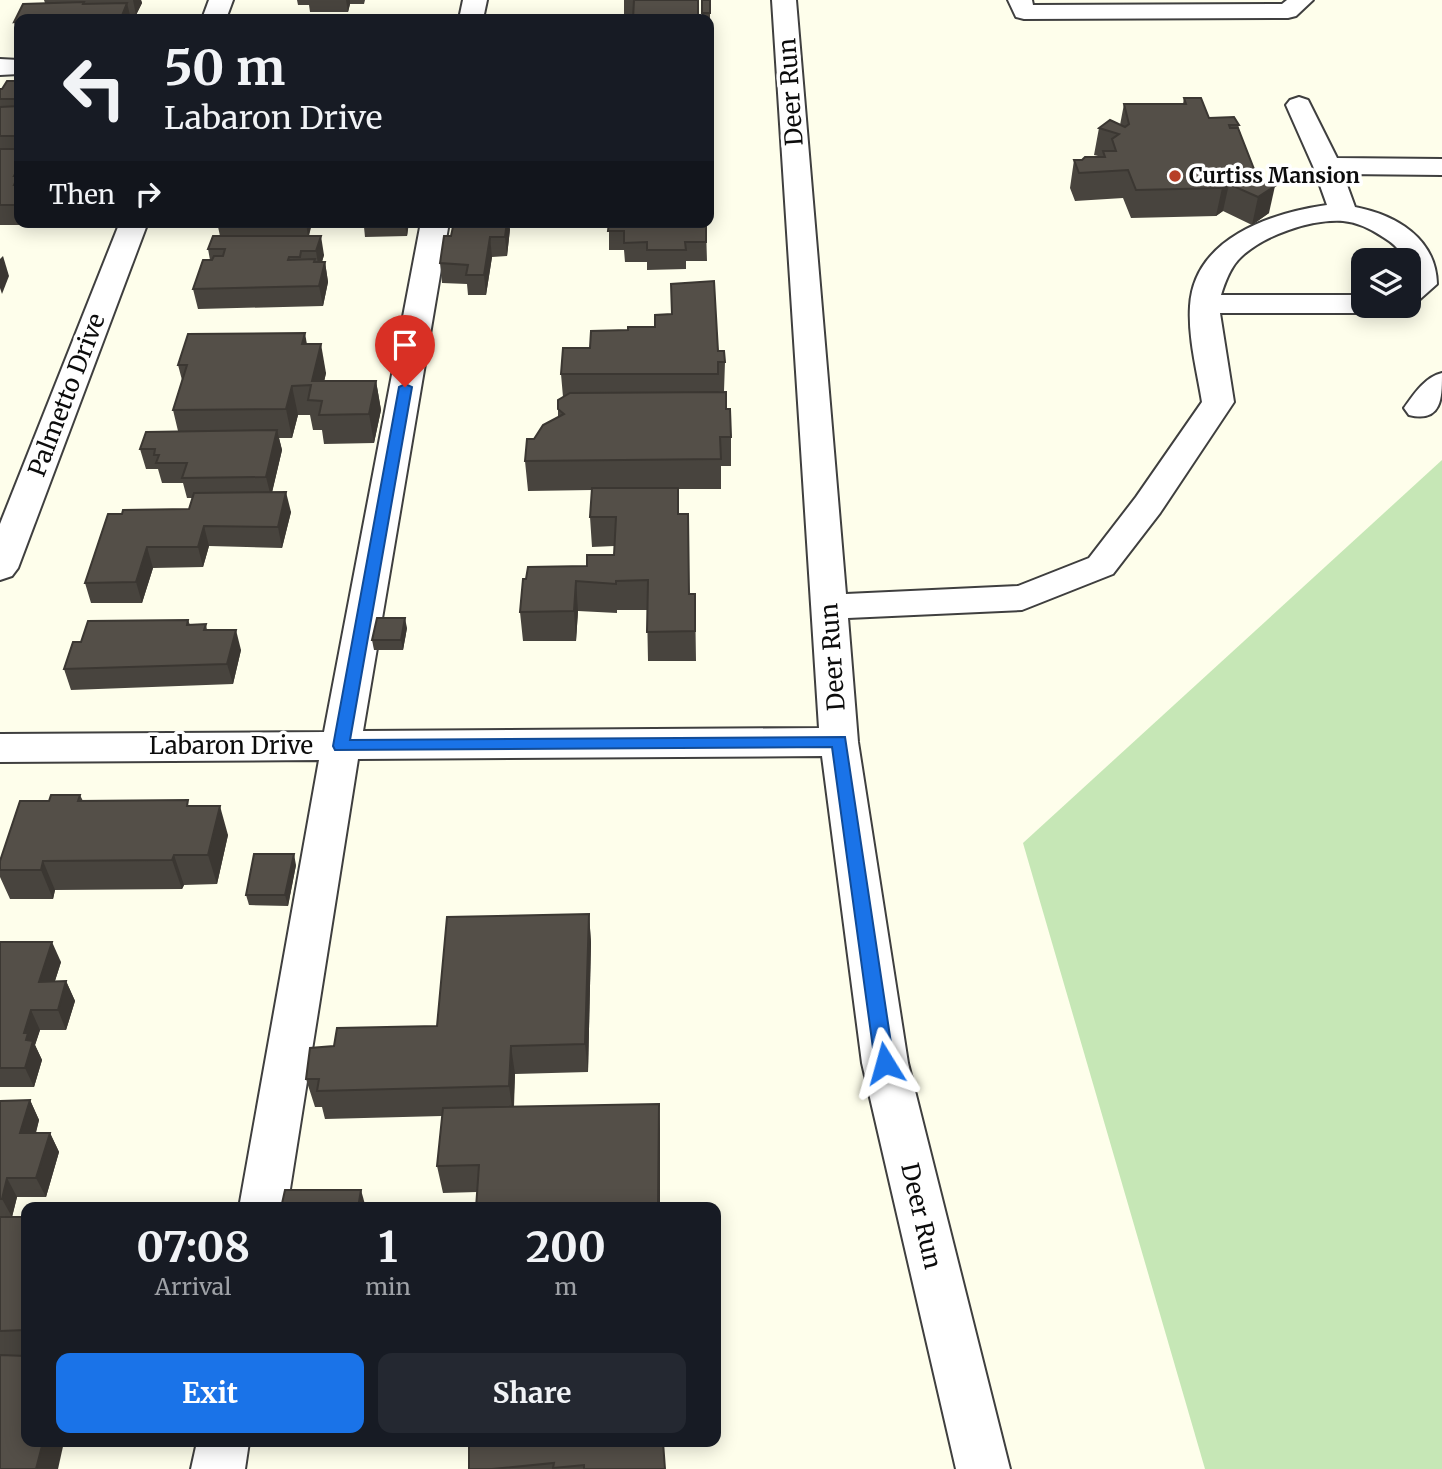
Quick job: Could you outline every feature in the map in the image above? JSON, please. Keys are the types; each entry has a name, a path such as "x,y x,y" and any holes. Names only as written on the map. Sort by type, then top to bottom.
{"street":[{"name":"Deer Run","path":"784,0 839,741 885,1063 983,1469"},
{"path":"1020,0 1024,12 1193,6 1288,11 1301,0"},
{"path":"1299,105 1327,166 1343,212"},
{"path":"1327,166 1442,167"},
{"path":"830,607 1022,598 1101,566 1148,505 1218,402 1205,304 1213,280 1230,251 1271,228 1320,214 1343,212 1361,216 1405,236 1419,256 1424,289"},
{"name":"Palmetto Drive","path":"0,568 132,228"},
{"path":"263,1202 434,228"},
{"path":"1205,304 1351,305"},
{"path":"1420,408 1442,382"},
{"name":"Labaron Drive","path":"0,748 839,741"},
{"path":"218,1469 222,1447"}],"green space":[{"path":"1442,460 1442,1469 1205,1469 1023,843"}],"building":[{"path":"634,0 698,0 698,14 633,14"},
{"path":"702,0 710,0 710,13 702,13"},
{"path":"127,3 123,14 18,14 23,4"},
{"path":"7,81 14,81 14,99 0,99"},
{"path":"1184,98 1201,98 1209,118 1234,117 1239,125 1229,125 1230,128 1238,128 1254,169 1247,173 1275,186 1258,197 1229,184 1222,188 1136,190 1128,170 1079,173 1074,160 1105,157 1103,151 1116,151 1112,139 1119,134 1099,128 1110,120 1125,127 1129,124 1124,104 1186,104"},
{"path":"14,106 14,136 0,136 0,107"},
{"path":"0,149 14,149 14,205 0,205"},
{"path":"453,228 506,228 505,237 490,237 484,275 466,275 468,265 440,263 444,236 451,236"},
{"path":"608,228 706,228 706,242 685,242 686,250 647,250 647,242 624,243 624,231 608,231"},
{"path":"213,236 321,236 316,251 301,251 300,257 289,257 288,260 315,259 314,262 325,262 319,286 193,289 203,260 223,256 225,249 208,249"},
{"path":"714,281 718,351 724,351 725,362 718,362 718,374 561,374 563,348 590,348 591,331 655,327 655,315 672,314 671,284"},
{"path":"305,333 302,344 321,344 312,381 376,381 369,414 319,415 322,401 308,400 311,385 292,386 286,409 173,410 187,365 178,365 188,334"},
{"path":"726,392 731,437 720,437 721,459 525,461 527,439 534,439 543,425 564,414 558,409 558,400 570,393"},
{"path":"277,430 266,477 182,478 187,463 156,463 159,455 154,455 155,449 140,449 146,432"},
{"path":"592,488 678,488 678,514 688,514 689,594 695,594 695,631 647,632 648,580 616,581 616,584 576,581 574,611 520,612 523,579 526,579 528,567 587,566 587,555 614,555 616,517 590,517"},
{"path":"286,492 278,527 204,526 198,547 147,547 136,582 85,583 108,514 122,514 123,510 189,509 194,493"},
{"path":"377,618 405,618 401,640 372,640"},
{"path":"188,620 187,625 206,624 204,630 236,630 227,664 64,669 73,642 81,642 88,621"},
{"path":"51,795 80,795 78,801 188,800 187,806 220,806 208,855 174,855 172,860 43,861 41,870 0,870 0,861 20,801 49,801"},
{"path":"254,854 294,854 285,895 246,895"},
{"path":"589,914 585,1044 511,1046 509,1086 317,1091 319,1079 306,1079 310,1048 334,1046 337,1028 437,1026 447,917"},
{"path":"0,942 52,942 39,982 66,981 58,1010 31,1010 24,1033 28,1033 26,1040 33,1041 25,1068 0,1068"},
{"path":"30,1100 20,1133 50,1133 36,1178 7,1178 0,1199 0,1101"},
{"path":"659,1104 658,1202 476,1202 479,1165 437,1166 443,1108"},
{"path":"285,1190 361,1190 359,1202 282,1202"},
{"path":"0,1217 21,1217 21,1330 0,1331"},
{"path":"0,1355 21,1356 21,1447 42,1447 36,1469 0,1469"},
{"path":"469,1447 663,1447 665,1469 584,1469 584,1465 553,1468 554,1463 469,1469"}],"place":[{"name":"Curtiss Mansion","path":"1175,176"}],"route":[{"path":"405,387 341,746 839,741 885,1063"}]}
